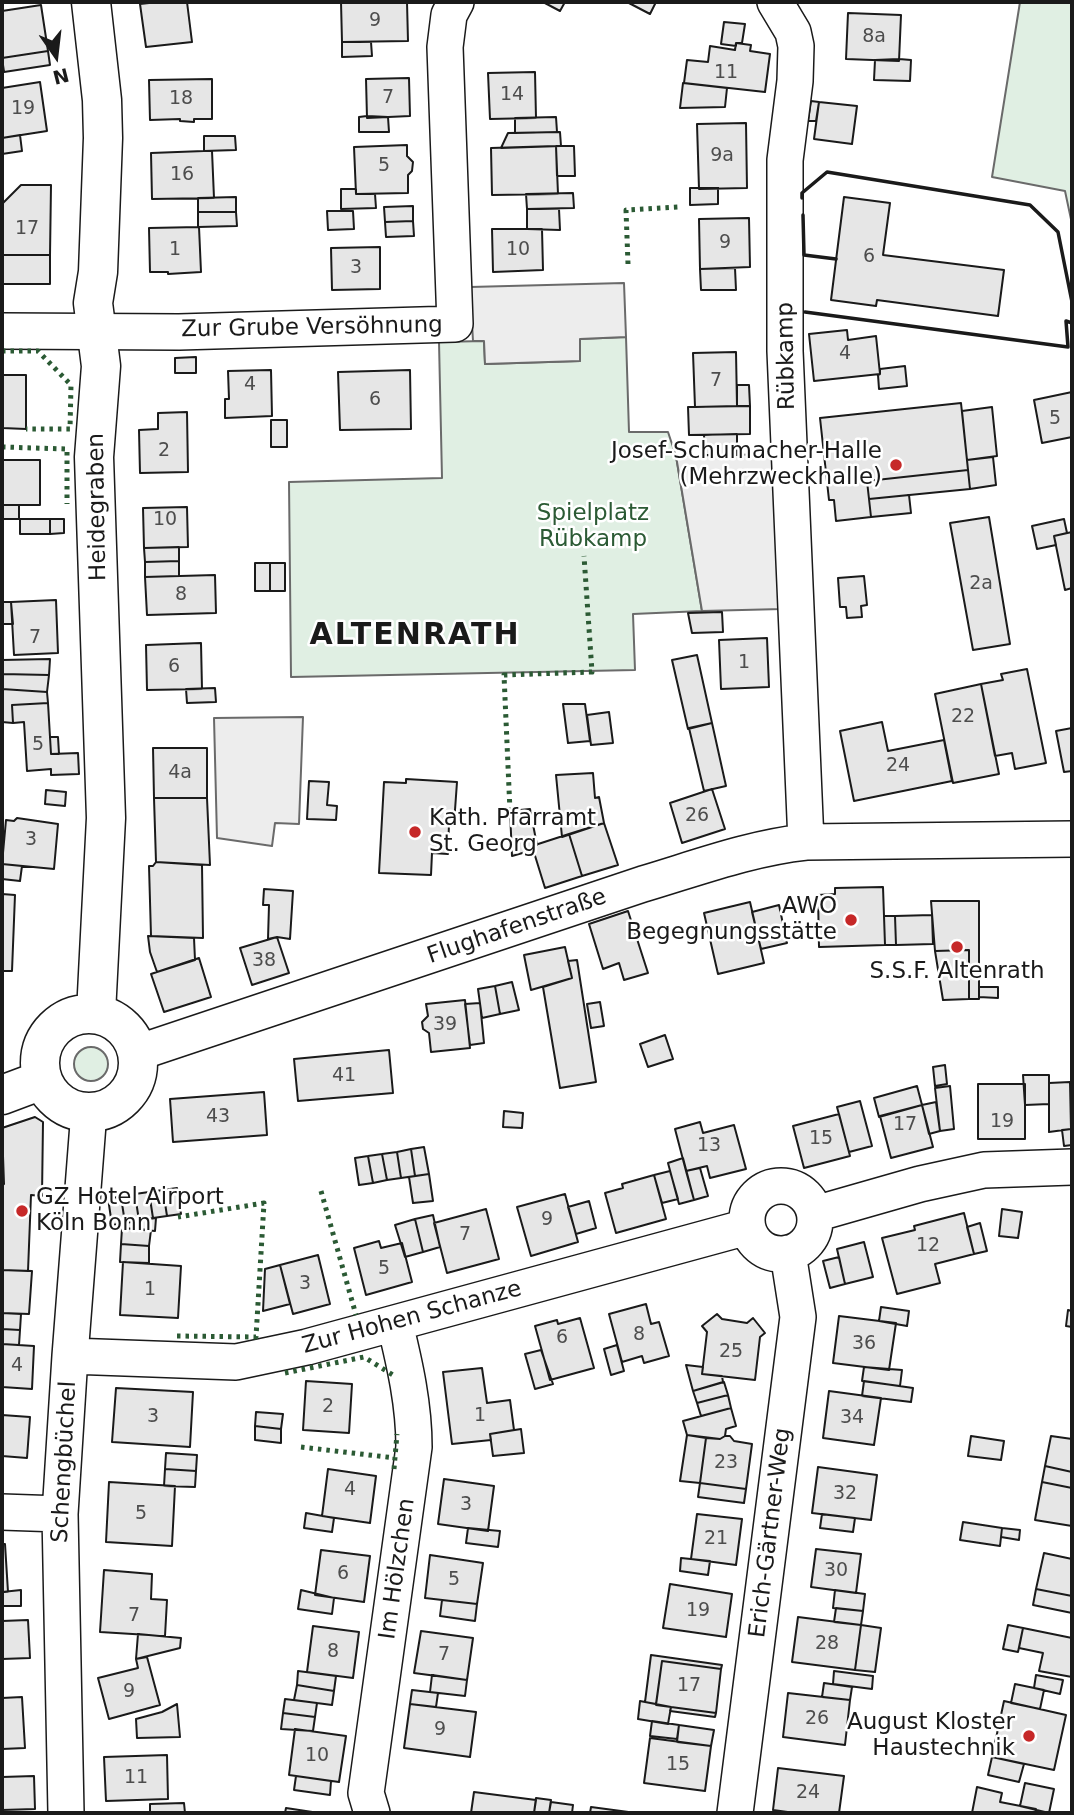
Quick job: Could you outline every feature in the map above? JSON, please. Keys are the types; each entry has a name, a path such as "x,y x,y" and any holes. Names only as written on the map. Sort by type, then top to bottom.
{"main road":[{"name":"Heidegraben","path":"91,2 102,100 103,138 98,272 93,303 102,366 94,457 106,818 96,1013"},
{"path":"96,1013 114,1020 129,1034 137,1052 138,1069 132,1085 122,1099 108,1108 89,1111 76,1110 62,1104 51,1094 43,1080 39,1061 44,1041 57,1025 75,1015 96,1013"},
{"path":"2,1095 43,1080"}],"street":[{"name":"Zur Grube Versöhnung","path":"96,333 454,324 445,47 449,15 456,2"},
{"name":"Rübkamp","path":"775,2 793,32 796,46 795,81 785,160 785,351 806,842"},
{"path":"2,331 96,333"},
{"name":"Flughafenstraße","path":"137,1052 655,881 724,859 783,845 806,842 1072,839"},
{"name":"Schengbüchel","path":"66,1813 60,1514 69,1356 89,1111"},
{"path":"815,1214 920,1184 984,1170 1072,1167"},
{"path":"779,1185 800,1191 808,1199 815,1214 815,1224 810,1237 801,1247 788,1253 766,1251 757,1244 747,1227 748,1212 754,1199 764,1190 779,1185"},
{"name":"Zur Hohen Schanze","path":"69,1356 236,1362 307,1348 747,1227"},
{"name":"Erich-Gärtner-Weg","path":"734,1813 798,1317 788,1253"},
{"name":"Im Hölzchen","path":"372,1813 366,1793 414,1447 414,1417 409,1383 395,1324"},
{"path":"2,1512 60,1514"}],"green space":[{"path":"1020,2 1072,2 1072,224 1065,191 992,177"},
{"name":"Spielplatz Rübkamp","path":"626,337 629,432 668,432 676,456 702,611 633,614 635,670 291,677 289,482 442,478 439,342 484,341 485,364 580,361 580,339"},
{"path":"91,1047 103,1052 108,1064 103,1076 91,1081 79,1076 74,1064 79,1052"}],"shaded area":[{"path":"624,283 626,337 580,339 580,361 485,364 484,341 473,341 470,287"},
{"path":"778,454 782,609 702,611 676,456"},
{"path":"303,717 299,824 275,823 272,846 217,838 214,718"}],"building":[{"path":"187,2 192,42 146,47 140,4"},
{"path":"341,2 407,2 408,41 342,42"},
{"path":"543,2 565,2 560,11"},
{"path":"627,2 656,2 650,14"},
{"path":"41,5 48,51 2,58 2,11"},
{"path":"848,13 901,15 899,61 846,59"},
{"path":"724,22 745,24 742,43 736,43 736,46 721,44"},
{"path":"342,42 371,42 372,56 342,57"},
{"path":"736,43 751,45 750,51 770,54 765,92 684,83 687,60 708,62 710,46 735,50"},
{"path":"48,51 50,65 4,72 2,58"},
{"path":"875,60 911,60 910,81 874,80"},
{"path":"535,72 536,118 490,119 488,73"},
{"path":"409,78 410,116 367,118 366,79"},
{"path":"212,79 212,119 194,119 194,122 180,119 150,120 149,80"},
{"path":"40,82 47,131 2,138 2,88"},
{"path":"683,83 727,88 725,107 680,108"},
{"path":"811,101 819,102 816,121 808,121"},
{"path":"819,102 857,106 852,144 814,139"},
{"path":"359,117 388,117 389,132 359,132"},
{"path":"556,117 557,132 515,133 515,118"},
{"path":"746,123 747,188 699,189 697,124"},
{"path":"560,132 561,146 501,148 508,133"},
{"path":"20,135 22,151 2,154 2,138"},
{"path":"204,136 235,136 236,150 204,151"},
{"path":"407,145 407,156 413,162 412,171 408,175 408,193 356,194 354,147"},
{"path":"556,146 558,194 492,195 491,148"},
{"path":"556,146 574,146 575,176 557,176"},
{"path":"212,151 214,198 152,199 151,153"},
{"path":"21,185 51,185 50,255 3,255 3,203"},
{"path":"690,188 718,188 718,204 690,205"},
{"path":"341,189 356,189 356,194 375,194 376,208 341,209"},
{"path":"573,193 574,208 527,209 526,194"},
{"path":"236,197 236,212 198,212 198,198"},
{"path":"844,197 890,203 883,255 1004,270 998,316 877,300 876,306 831,300"},
{"path":"413,206 413,221 385,222 384,207"},
{"path":"527,209 559,209 560,230 527,229"},
{"path":"327,211 353,211 354,229 328,230"},
{"path":"198,212 236,212 237,226 198,227"},
{"path":"749,218 750,267 700,269 699,219"},
{"path":"413,221 414,236 386,237 385,222"},
{"path":"199,227 201,272 150,272 149,228"},
{"path":"492,229 542,229 543,270 493,272"},
{"path":"380,247 380,289 332,290 331,248"},
{"path":"3,255 50,255 50,284 2,284"},
{"path":"735,268 736,290 701,290 700,269"},
{"path":"847,330 848,340 876,336 880,374 814,381 809,334"},
{"path":"736,352 737,406 695,407 693,353"},
{"path":"196,357 196,373 175,373 175,358"},
{"path":"905,366 907,386 879,389 880,369"},
{"path":"271,370 272,416 225,418 225,399 229,399 228,371"},
{"path":"410,370 411,429 340,430 338,372"},
{"path":"2,375 26,375 26,429 2,428"},
{"path":"737,385 749,385 750,406 737,406"},
{"path":"1072,392 1072,437 1042,443 1034,400"},
{"name":"Josef-Schumacher-Halle (Mehrzweckhalle)","path":"961,403 968,470 867,481 871,517 836,521 834,500 829,500 820,418"},
{"path":"750,406 750,434 689,435 688,407"},
{"path":"992,407 997,456 967,460 962,411"},
{"path":"187,412 188,472 140,473 139,430 158,429 158,413"},
{"path":"271,420 287,420 287,447 271,447"},
{"path":"737,434 737,455 705,455 704,435"},
{"path":"993,457 996,485 970,489 967,460"},
{"path":"2,460 40,460 40,505 2,505"},
{"path":"968,470 970,489 869,499 867,481"},
{"path":"909,495 911,513 871,517 869,499"},
{"path":"2,505 19,505 19,519 2,519"},
{"path":"187,507 188,547 144,548 143,508"},
{"path":"989,517 1010,644 973,650 950,523"},
{"path":"20,519 50,519 50,534 20,534"},
{"path":"50,519 64,519 64,533 50,534"},
{"path":"1064,519 1067,533 1054,536 1056,545 1037,549 1032,526"},
{"path":"1072,532 1072,588 1065,590 1054,536"},
{"path":"179,547 179,561 145,562 144,548"},
{"path":"179,561 179,576 145,577 145,562"},
{"path":"255,563 270,563 270,591 255,591"},
{"path":"270,563 285,563 285,591 270,591"},
{"path":"215,575 216,613 147,615 145,577"},
{"path":"864,576 867,605 861,606 862,617 847,618 846,607 840,607 838,578"},
{"path":"56,600 58,653 14,655 11,602"},
{"path":"2,602 11,602 13,624 2,624"},
{"path":"722,612 723,632 692,633 688,613"},
{"path":"767,638 769,687 721,689 719,640"},
{"path":"201,643 202,689 147,690 146,645"},
{"path":"697,655 712,723 688,729 672,660"},
{"path":"50,659 49,675 2,674 2,660"},
{"path":"1027,669 1046,763 1015,769 1012,753 995,756 981,684 1003,680 1001,674"},
{"path":"2,674 49,675 47,692 2,689"},
{"path":"981,684 999,774 953,783 935,694"},
{"path":"215,688 216,702 187,703 186,689"},
{"path":"2,689 47,692 48,703 12,705 13,723 2,722"},
{"path":"48,703 51,754 78,753 79,774 51,775 51,769 27,771 24,722 13,723 12,705"},
{"path":"563,704 585,704 590,741 568,743"},
{"path":"609,712 613,743 591,745 587,715"},
{"path":"882,722 888,751 944,740 952,781 854,801 840,731"},
{"path":"712,723 726,786 704,791 689,728"},
{"path":"1072,728 1072,771 1064,772 1056,731"},
{"path":"50,737 58,737 59,754 51,754"},
{"path":"153,748 207,748 207,798 154,798"},
{"path":"593,773 595,798 599,797 604,823 562,837 556,775"},
{"name":"Kath. Pfarramt St. Georg","path":"406,779 457,782 454,824 449,823 448,854 432,853 431,875 379,873 384,782 406,783"},
{"path":"309,781 329,782 327,805 337,806 336,820 307,819"},
{"path":"712,789 725,829 682,843 670,803"},
{"path":"46,790 66,792 65,806 45,804"},
{"path":"154,798 207,798 210,865 156,862"},
{"path":"530,809 537,845 532,846 533,850 512,856 510,811"},
{"path":"17,818 58,824 54,869 2,864 6,820 14,821"},
{"path":"604,823 618,865 582,876 569,834"},
{"path":"569,834 582,876 545,888 532,846"},
{"path":"156,862 202,865 203,938 151,936 149,866"},
{"path":"2,864 22,866 20,881 2,879"},
{"name":"AWO Begegnungsstätte","path":"883,887 885,945 819,947 818,895 835,894 835,888"},
{"path":"264,889 293,891 290,939 268,939 269,905 263,905"},
{"path":"2,894 15,895 12,971 2,971"},
{"name":"S.S.F. Altenrath","path":"931,901 979,901 979,999 969,999 969,950 935,951"},
{"path":"750,902 764,963 718,974 704,913"},
{"path":"779,905 787,943 761,949 752,912"},
{"path":"628,911 648,973 624,980 619,963 603,969 589,924"},
{"path":"932,915 933,944 896,945 895,916"},
{"path":"884,916 895,916 896,945 885,945"},
{"path":"148,936 194,938 195,960 157,972"},
{"path":"277,937 289,973 252,985 240,948"},
{"path":"565,947 572,978 531,990 524,955"},
{"path":"969,950 969,999 943,1000 935,951"},
{"path":"199,958 211,997 164,1012 151,974"},
{"path":"577,960 596,1082 560,1088 543,987 572,978 568,961"},
{"path":"512,982 519,1010 500,1014 495,986"},
{"path":"495,986 500,1014 482,1018 478,989"},
{"path":"979,987 998,987 998,998 979,997"},
{"path":"465,1000 470,1048 431,1052 429,1033 423,1029 422,1022 428,1016 426,1004"},
{"path":"600,1002 604,1026 591,1028 587,1004"},
{"path":"480,1003 484,1043 470,1045 465,1004"},
{"path":"665,1035 673,1059 648,1067 640,1044"},
{"path":"389,1050 393,1093 298,1101 294,1059"},
{"path":"945,1065 947,1084 935,1086 933,1067"},
{"path":"1023,1075 1049,1075 1049,1104 1025,1105"},
{"path":"1070,1082 1071,1129 1049,1132 1049,1083"},
{"path":"978,1084 1025,1084 1025,1139 978,1139"},
{"path":"917,1086 922,1105 879,1117 874,1098"},
{"path":"950,1086 954,1129 940,1131 935,1088"},
{"path":"264,1092 267,1135 173,1142 170,1099"},
{"path":"860,1101 872,1146 849,1152 837,1107"},
{"path":"936,1102 940,1131 929,1134 922,1105"},
{"path":"922,1105 933,1147 891,1158 880,1116"},
{"path":"504,1111 523,1113 522,1128 503,1127"},
{"path":"839,1114 850,1156 804,1168 793,1126"},
{"path":"35,1117 43,1122 42,1196 31,1195 28,1271 2,1270 2,1128"},
{"path":"700,1122 703,1133 734,1125 746,1169 710,1178 707,1166 686,1171 675,1129"},
{"path":"1071,1129 1072,1145 1064,1146 1062,1130"},
{"path":"424,1147 429,1174 415,1176 411,1149"},
{"path":"411,1149 415,1176 401,1178 397,1152"},
{"path":"397,1152 401,1178 387,1180 382,1154"},
{"path":"382,1154 387,1180 373,1183 368,1156"},
{"path":"368,1156 373,1183 359,1185 355,1158"},
{"path":"683,1158 694,1200 679,1204 668,1163"},
{"path":"700,1168 708,1196 694,1200 686,1171"},
{"path":"670,1171 678,1199 662,1203 654,1175"},
{"path":"429,1174 433,1201 413,1203 409,1177"},
{"path":"654,1175 666,1219 616,1233 605,1193 623,1188 622,1184"},
{"path":"177,1188 181,1214 167,1216 163,1190"},
{"path":"163,1190 167,1216 153,1218 149,1192"},
{"path":"149,1192 153,1218 139,1221 135,1194"},
{"path":"135,1194 139,1221 125,1223 121,1197"},
{"path":"565,1194 578,1242 531,1256 517,1207"},
{"path":"121,1197 125,1223 112,1225 108,1198"},
{"path":"589,1201 596,1228 576,1234 568,1207"},
{"path":"486,1209 499,1259 447,1273 434,1223"},
{"path":"1002,1209 1022,1212 1018,1238 999,1236"},
{"path":"964,1213 974,1254 935,1264 940,1283 897,1294 882,1238 915,1230 914,1226"},
{"path":"433,1215 440,1247 423,1252 415,1219"},
{"path":"156,1218 155,1231 122,1228 122,1223"},
{"path":"415,1219 423,1252 405,1257 395,1225"},
{"path":"980,1223 987,1251 974,1254 967,1227"},
{"path":"122,1228 151,1230 149,1246 121,1244"},
{"path":"379,1241 381,1248 402,1243 412,1282 366,1295 354,1248"},
{"path":"864,1242 873,1277 845,1284 837,1249"},
{"path":"121,1244 149,1246 149,1263 120,1262"},
{"path":"318,1255 330,1304 293,1314 280,1265"},
{"path":"839,1257 845,1284 830,1288 823,1261"},
{"path":"123,1262 181,1266 178,1318 120,1315"},
{"path":"280,1265 290,1304 263,1311 265,1269"},
{"path":"2,1270 32,1271 29,1314 2,1313"},
{"path":"646,1304 651,1324 659,1322 669,1356 644,1363 642,1356 622,1362 609,1314"},
{"path":"881,1307 909,1311 907,1326 879,1321"},
{"path":"1068,1310 1072,1311 1072,1327 1066,1326"},
{"path":"2,1313 21,1314 20,1330 2,1329"},
{"path":"717,1314 722,1319 747,1323 753,1318 765,1333 760,1337 755,1380 702,1374 707,1332 702,1326"},
{"path":"839,1316 896,1323 889,1370 833,1363"},
{"path":"580,1318 594,1368 550,1380 535,1326"},
{"path":"2,1329 20,1330 19,1345 2,1344"},
{"path":"2,1344 34,1346 32,1389 2,1387"},
{"path":"617,1345 624,1371 611,1375 604,1349"},
{"path":"541,1350 553,1384 535,1389 525,1354"},
{"path":"686,1365 703,1367 702,1374 722,1376 723,1382 693,1391"},
{"path":"864,1367 902,1370 900,1386 862,1381"},
{"path":"482,1368 487,1403 510,1400 514,1430 490,1434 491,1440 452,1444 443,1372"},
{"path":"306,1381 352,1384 349,1433 303,1430"},
{"path":"864,1381 913,1388 911,1402 862,1396"},
{"path":"724,1382 728,1395 697,1403 693,1391"},
{"path":"116,1388 193,1392 190,1447 112,1442"},
{"path":"829,1391 881,1398 874,1445 823,1438"},
{"path":"728,1395 731,1408 701,1416 697,1403"},
{"path":"731,1408 736,1426 726,1429 725,1436 720,1439 687,1435 683,1421"},
{"path":"256,1412 283,1414 281,1429 255,1426"},
{"path":"2,1415 30,1417 27,1458 2,1456"},
{"path":"255,1426 281,1429 281,1443 255,1440"},
{"path":"521,1429 524,1453 493,1456 490,1434"},
{"path":"687,1435 706,1438 700,1483 680,1481"},
{"path":"730,1436 734,1441 752,1444 746,1489 700,1483 706,1438 720,1439"},
{"path":"971,1436 1004,1441 1001,1460 968,1456"},
{"path":"1051,1436 1072,1439 1072,1472 1045,1466"},
{"path":"166,1453 197,1455 196,1471 165,1469"},
{"path":"1045,1466 1072,1472 1072,1488 1042,1482"},
{"path":"818,1467 877,1475 871,1520 812,1513"},
{"path":"165,1469 196,1471 195,1487 164,1486"},
{"path":"328,1469 376,1476 370,1523 322,1516"},
{"path":"444,1479 494,1486 488,1531 438,1524"},
{"path":"109,1482 175,1486 172,1546 106,1542"},
{"path":"1042,1482 1072,1488 1072,1526 1035,1520"},
{"path":"700,1483 746,1489 744,1503 698,1497"},
{"path":"306,1513 334,1518 332,1532 304,1528"},
{"path":"697,1514 742,1519 736,1565 691,1559"},
{"path":"822,1514 855,1518 853,1532 820,1528"},
{"path":"963,1522 1002,1528 1000,1546 960,1540"},
{"path":"468,1528 500,1531 498,1547 466,1543"},
{"path":"1002,1528 1020,1530 1019,1540 1001,1537"},
{"path":"2,1544 5,1544 8,1592 2,1592"},
{"path":"816,1549 861,1554 856,1593 811,1587"},
{"path":"321,1550 370,1556 364,1602 315,1595"},
{"path":"1044,1553 1072,1559 1072,1596 1036,1589"},
{"path":"430,1555 483,1563 477,1604 425,1598"},
{"path":"681,1558 710,1561 708,1575 680,1571"},
{"path":"104,1570 152,1574 151,1599 167,1600 165,1636 100,1632"},
{"path":"670,1584 732,1594 726,1637 663,1628"},
{"path":"1036,1589 1072,1596 1072,1613 1033,1605"},
{"path":"21,1590 21,1606 2,1606 2,1592"},
{"path":"301,1590 334,1598 332,1614 298,1609"},
{"path":"835,1590 865,1594 863,1611 833,1608"},
{"path":"442,1600 477,1604 475,1621 440,1616"},
{"path":"836,1608 863,1611 861,1625 834,1622"},
{"path":"798,1617 861,1625 855,1670 792,1662"},
{"path":"28,1620 30,1658 2,1659 2,1621"},
{"path":"861,1625 881,1628 875,1672 855,1670"},
{"path":"1008,1625 1023,1628 1018,1652 1003,1649"},
{"path":"313,1626 359,1632 353,1678 307,1672"},
{"path":"1023,1628 1072,1638 1072,1677 1039,1671 1043,1653 1019,1648"},
{"path":"421,1631 473,1638 467,1680 414,1673"},
{"path":"138,1634 181,1638 180,1648 136,1659"},
{"path":"651,1655 722,1665 721,1669 662,1661 656,1704 645,1702"},
{"path":"147,1657 160,1705 109,1719 98,1678 138,1668 136,1659"},
{"path":"662,1661 721,1669 716,1713 656,1705"},
{"path":"298,1671 336,1676 334,1691 297,1685"},
{"path":"834,1671 873,1676 872,1689 833,1684"},
{"path":"432,1675 467,1680 465,1696 430,1692"},
{"path":"1036,1675 1063,1680 1060,1694 1034,1688"},
{"path":"824,1683 852,1687 850,1700 822,1697"},
{"path":"1015,1684 1044,1690 1040,1709 1011,1703"},
{"path":"297,1685 334,1691 332,1705 294,1700"},
{"path":"412,1690 438,1693 436,1707 410,1704"},
{"path":"788,1693 850,1700 845,1745 783,1737"},
{"path":"22,1697 25,1748 2,1749 2,1698"},
{"path":"285,1699 317,1703 315,1717 283,1713"},
{"path":"640,1701 671,1707 668,1724 638,1719"},
{"name":"August Kloster Haustechnik","path":"1004,1701 1066,1715 1054,1770 992,1757"},
{"path":"177,1704 180,1737 137,1738 136,1719 162,1712"},
{"path":"410,1704 476,1712 470,1757 404,1748"},
{"path":"671,1707 716,1713 715,1717 670,1711"},
{"path":"283,1713 315,1717 313,1731 281,1729"},
{"path":"652,1721 679,1725 677,1739 650,1736"},
{"path":"679,1725 714,1730 711,1746 677,1742"},
{"path":"295,1729 346,1736 339,1782 289,1775"},
{"path":"650,1738 711,1746 705,1791 644,1783"},
{"path":"167,1755 168,1799 106,1801 104,1757"},
{"path":"992,1757 1024,1764 1019,1782 988,1775"},
{"path":"778,1768 844,1776 839,1813 773,1810"},
{"path":"34,1776 35,1809 2,1810 2,1777"},
{"path":"296,1776 331,1781 330,1795 294,1790"},
{"path":"1025,1783 1054,1789 1049,1813 1020,1806"},
{"path":"977,1787 1002,1793 1000,1802 1036,1809 1035,1813 972,1813"},
{"path":"474,1792 536,1800 534,1813 471,1813"},
{"path":"536,1798 551,1800 549,1813 534,1813"},
{"path":"551,1802 573,1805 572,1813 549,1813"},
{"path":"184,1803 185,1813 150,1813 150,1804"},
{"path":"591,1807 636,1813 590,1813"},
{"path":"286,1808 319,1813 285,1813"}],"hedge":[{"path":"628,264 626,210 679,207"},
{"path":"2,351 38,351 71,385 70,429 26,429"},
{"path":"2,447 67,449 67,504"},
{"path":"510,811 504,675 592,672 584,556"},
{"path":"321,1191 356,1315"},
{"path":"177,1336 256,1337 264,1203 178,1217"},
{"path":"285,1373 364,1357 393,1375"},
{"path":"394,1469 397,1434"},
{"path":"301,1447 395,1458"}],"wall":[{"path":"802,198 802,193 827,172 1030,205 1058,232 1072,302"},
{"path":"803,215 804,255 836,259"},
{"path":"805,312 1068,347 1066,321 1072,323"}],"place":[{"name":"Josef-Schumacher-Halle (Mehrzweckhalle)","path":"896,465"},
{"name":"Kath. Pfarramt St. Georg","path":"415,832"},
{"name":"AWO Begegnungsstätte","path":"851,920"},
{"name":"S.S.F. Altenrath","path":"957,947"},
{"name":"GZ Hotel Airport Köln Bonn","path":"22,1211"},
{"name":"August Kloster Haustechnik","path":"1029,1736"}],"district":[{"name":"ALTENRATH","path":"415,636"}]}
